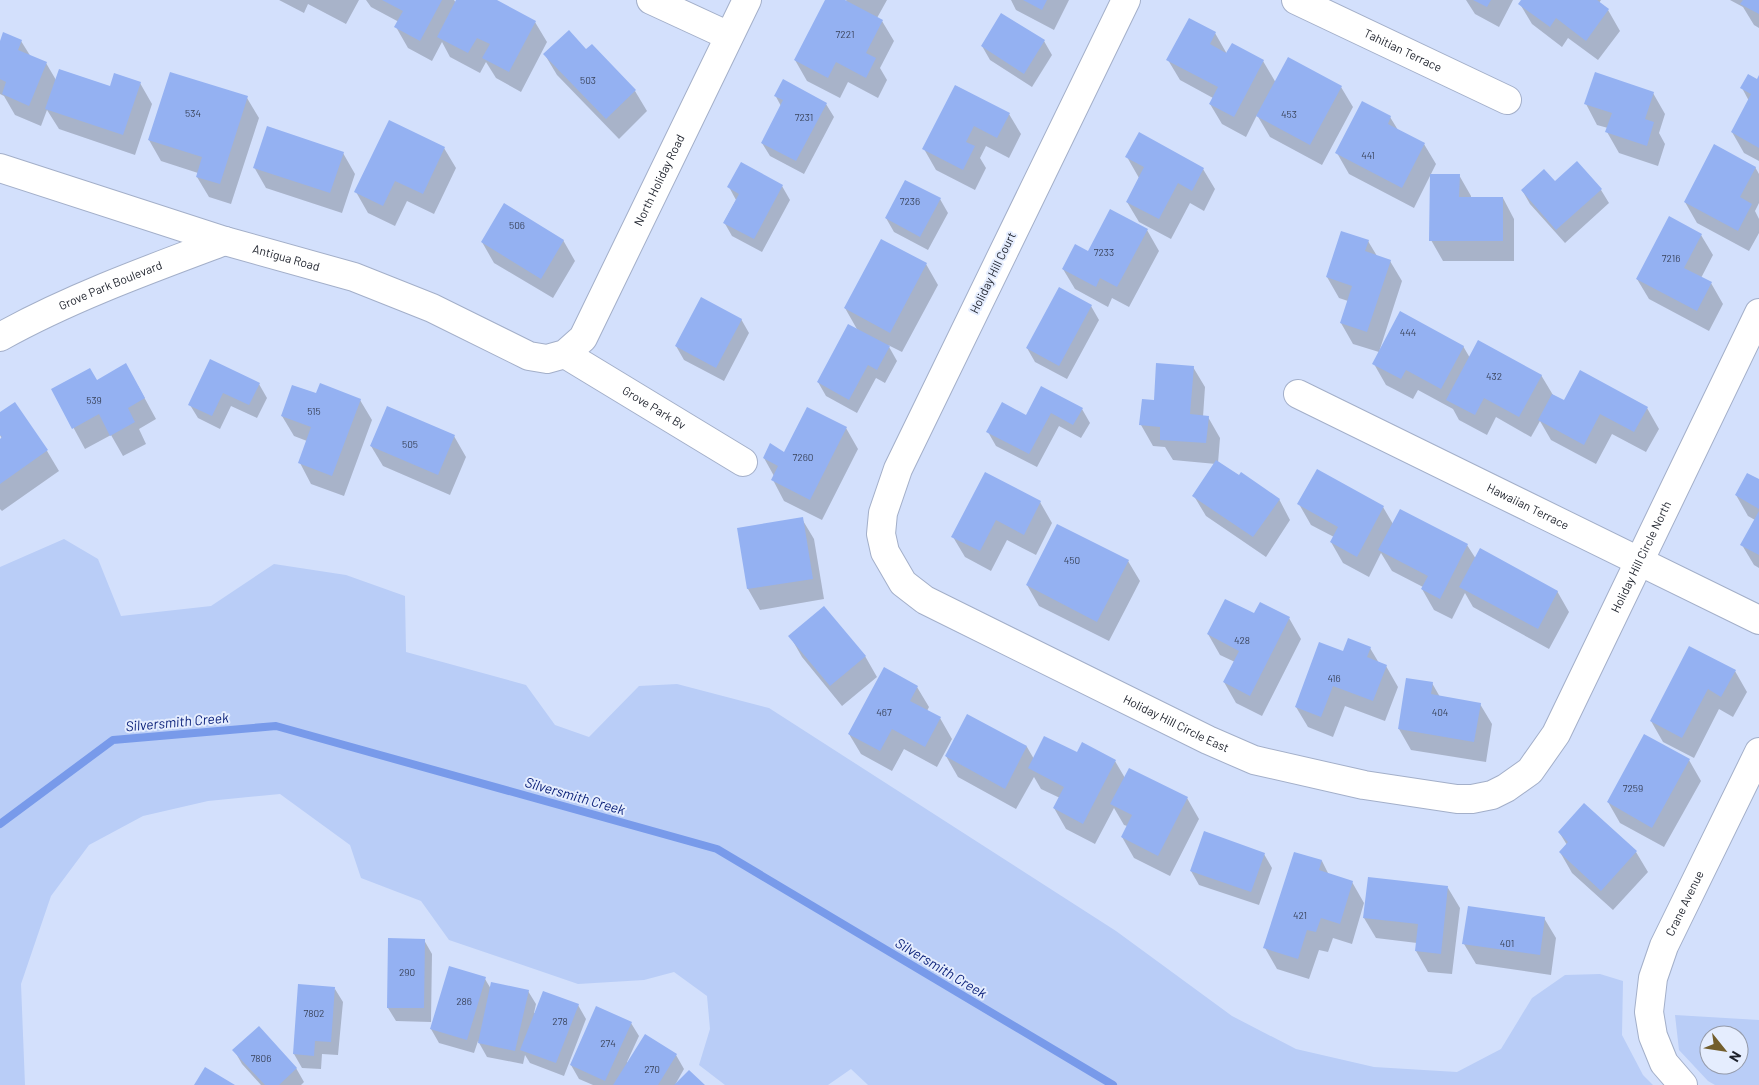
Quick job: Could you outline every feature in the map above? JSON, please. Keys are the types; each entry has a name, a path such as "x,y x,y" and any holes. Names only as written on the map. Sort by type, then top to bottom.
{"street":[{"path":"652,0 730,36"},
{"name":"North Holiday Road","path":"565,354 583,338 747,0"},
{"name":"Holiday Hill Court","path":"885,552 881,534 883,513 898,470 1126,0"},
{"name":"Tahitian Terrace","path":"1296,0 1507,100"},
{"name":"Antigua Road","path":"0,168 225,241 354,277 432,308 529,356 547,359 565,354"},
{"name":"Grove Park Boulevard","path":"0,337 130,276 225,241"},
{"name":"Holiday Hill Circle North","path":"1506,788 1530,772 1556,734 1759,313"},
{"name":"Grove Park Bv","path":"565,354 743,462"},
{"name":"Hawaiian Terrace","path":"1298,394 1759,620"},
{"name":"Holiday Hill Circle East","path":"885,552 903,582 925,600 1208,740 1254,760 1364,784 1457,799 1472,799 1492,795 1506,788"},
{"name":"Crane Avenue","path":"1683,1085 1664,1063 1653,1036 1649,1012 1653,978 1664,946 1759,752"}],"shaded area":[{"path":"64,539 98,559 121,616 211,606 274,564 346,575 405,596 406,652 526,685 555,725 589,737 639,686 677,684 769,708 1116,931 1232,1016 1296,1049 1374,1067 1457,1072 1501,1049 1532,998 1565,975 1600,974 1623,981 1622,1035 1643,1075 1653,1085 868,1085 851,1069 828,1085 725,1085 699,1065 710,1029 707,996 674,972 644,980 578,984 449,940 421,901 361,878 350,845 280,794 208,801 143,816 89,845 51,896 21,984 25,1085 0,1085 0,567"},
{"path":"1675,1015 1759,1020 1759,1085 1715,1085 1702,1075 1749,1075 1749,1025 1699,1025 1699,1071 1679,1050"}],"building":[{"path":"382,0 442,0 420,41 394,27 403,11"},
{"path":"456,0 497,0 536,21 509,72 482,58 490,44 477,38 468,53 437,37"},
{"path":"825,0 845,0 883,20 866,53 876,58 866,78 836,62 828,78 794,60"},
{"path":"1023,0 1047,0 1042,10"},
{"path":"1473,0 1491,0 1487,7"},
{"path":"1521,0 1597,0 1609,9 1586,41 1556,18 1550,27 1518,4"},
{"path":"1743,0 1759,0 1759,14 1740,4"},
{"path":"1001,13 1045,40 1024,74 981,46"},
{"path":"1189,18 1216,32 1210,44 1226,53 1232,43 1264,60 1234,117 1209,104 1218,87 1166,60"},
{"path":"569,30 586,49 592,44 636,90 606,119 543,54"},
{"path":"3,32 22,40 18,50 47,62 29,106 2,94 6,82 0,79 0,41"},
{"path":"1288,57 1342,86 1310,145 1256,116"},
{"path":"59,69 110,86 114,73 141,82 123,135 45,109"},
{"path":"170,72 248,96 220,184 196,177 202,157 148,140"},
{"path":"1595,72 1654,92 1645,119 1654,122 1647,146 1605,132 1612,113 1584,104"},
{"path":"1748,74 1757,79 1759,75 1759,148 1731,132 1751,94 1740,88"},
{"path":"783,79 827,103 796,161 761,143 783,100 774,96"},
{"path":"955,85 1010,113 997,138 974,126 966,142 975,146 963,170 922,149"},
{"path":"1362,101 1391,116 1388,124 1425,143 1402,188 1335,153"},
{"path":"389,120 445,147 423,194 395,181 383,206 354,192"},
{"path":"267,126 344,152 330,193 253,168"},
{"path":"1139,132 1204,168 1192,191 1178,183 1159,219 1126,202 1144,167 1125,157"},
{"path":"1714,144 1756,167 1740,197 1752,204 1738,231 1684,202"},
{"path":"1577,161 1602,189 1556,230 1521,190 1544,169 1555,181"},
{"path":"741,162 783,185 754,239 723,223 739,194 727,187"},
{"path":"1430,174 1460,174 1459,197 1503,197 1503,241 1429,241"},
{"path":"905,180 941,198 920,237 885,218"},
{"path":"504,203 564,240 541,279 481,242"},
{"path":"1110,209 1148,229 1117,287 1100,278 1096,287 1062,269 1075,244 1088,251"},
{"path":"1669,216 1702,234 1684,268 1712,282 1697,311 1636,279"},
{"path":"1341,231 1369,240 1365,251 1391,260 1367,332 1340,323 1352,286 1326,277"},
{"path":"881,239 927,263 890,333 844,308"},
{"path":"1059,287 1092,305 1059,366 1026,348"},
{"path":"701,297 742,319 716,368 675,346"},
{"path":"1400,311 1464,346 1441,389 1406,370 1401,379 1372,364"},
{"path":"848,324 890,346 877,370 868,365 849,400 817,382"},
{"path":"1478,340 1542,375 1519,417 1484,398 1475,415 1446,400"},
{"path":"210,359 260,383 249,405 223,393 212,416 188,405"},
{"path":"126,363 145,398 128,408 135,422 110,436 99,414 72,429 51,389 90,368 97,380"},
{"path":"1156,363 1194,366 1190,414 1209,416 1206,443 1160,440 1160,427 1139,425 1142,399 1154,400"},
{"path":"1580,370 1648,407 1634,432 1600,414 1584,445 1538,420 1552,394 1564,400"},
{"path":"320,383 361,399 332,476 298,463 311,427 281,416 292,385 316,393"},
{"path":"1041,386 1083,408 1073,425 1051,413 1029,454 986,432 1002,402 1026,415"},
{"path":"15,402 48,450 0,484 0,439 2,437 0,435 0,412"},
{"path":"387,406 455,435 438,475 370,446"},
{"path":"807,407 847,427 810,500 771,480 778,466 763,458 770,443 784,452"},
{"path":"1216,460 1239,475 1241,472 1280,499 1253,537 1192,496"},
{"path":"1317,469 1384,506 1357,557 1330,542 1338,527 1297,504"},
{"path":"985,472 1041,501 1024,535 996,520 980,551 951,537"},
{"path":"1747,473 1759,479 1759,509 1735,495"},
{"path":"1400,509 1468,544 1440,599 1421,589 1428,576 1378,550"},
{"path":"1759,511 1759,555 1740,545"},
{"path":"803,517 813,579 747,589 737,528"},
{"path":"1057,524 1129,560 1097,622 1026,585"},
{"path":"1480,548 1558,591 1538,629 1459,587"},
{"path":"1225,599 1254,613 1260,602 1290,617 1250,696 1223,682 1239,651 1207,634"},
{"path":"824,606 866,656 830,686 788,636"},
{"path":"1348,638 1371,647 1367,657 1387,665 1373,701 1333,686 1321,717 1295,707 1319,642 1343,651"},
{"path":"1689,646 1736,670 1721,697 1708,689 1682,738 1650,721"},
{"path":"884,667 918,686 910,701 941,717 925,747 892,729 880,751 848,734"},
{"path":"1406,678 1433,682 1431,694 1481,703 1474,742 1398,729"},
{"path":"967,714 1027,746 1005,789 945,756"},
{"path":"1644,734 1690,759 1652,828 1607,802"},
{"path":"1044,736 1077,752 1082,742 1116,760 1083,824 1053,808 1064,787 1028,768"},
{"path":"1129,768 1188,797 1158,856 1121,837 1132,815 1110,804"},
{"path":"1584,803 1637,851 1601,891 1559,852 1568,842 1558,832"},
{"path":"1204,831 1265,853 1251,892 1190,871"},
{"path":"1294,852 1322,860 1319,870 1353,881 1340,924 1321,918 1316,932 1307,930 1298,959 1263,948"},
{"path":"1368,877 1448,886 1441,954 1415,951 1418,924 1363,918"},
{"path":"1468,906 1545,917 1540,955 1462,944"},
{"path":"388,938 425,939 424,1008 387,1008"},
{"path":"449,966 486,977 467,1040 430,1029"},
{"path":"491,982 529,990 515,1051 478,1043"},
{"path":"298,984 335,987 331,1042 315,1041 314,1056 293,1054"},
{"path":"543,991 579,1004 556,1063 520,1050"},
{"path":"596,1006 632,1022 605,1081 570,1065"},
{"path":"259,1026 297,1068 279,1085 265,1085 232,1050"},
{"path":"645,1034 677,1054 658,1085 613,1085"},
{"path":"205,1067 235,1085 194,1085"},
{"path":"689,1070 705,1085 674,1085"}],"waterway":[{"name":"Silversmith Creek","path":"0,824 113,740 276,726 717,849 1113,1085"}]}
